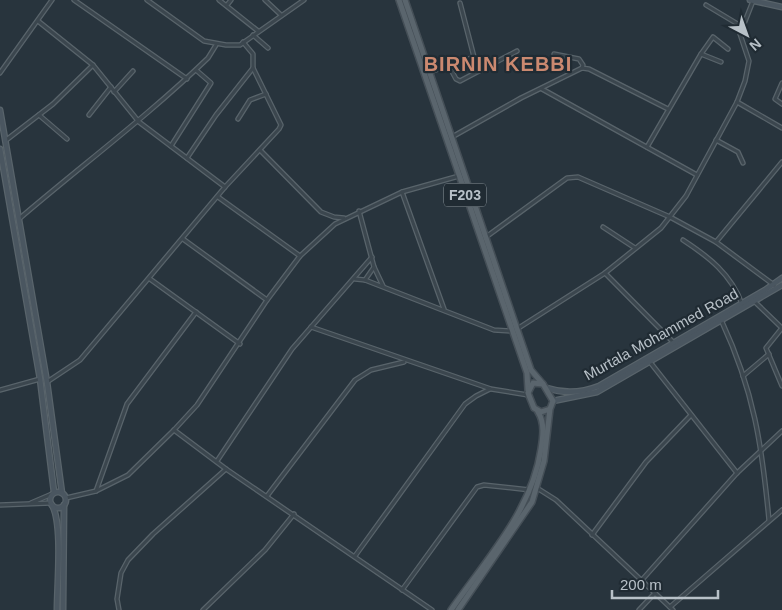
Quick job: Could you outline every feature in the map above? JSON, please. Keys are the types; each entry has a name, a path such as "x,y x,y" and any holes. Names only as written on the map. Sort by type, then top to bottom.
{"main road":[{"name":"F203","path":"399,0 514,330 532,370 545,386"},
{"name":"F203","path":"405,0 485,237 527,373 528,392"},
{"path":"752,0 782,7"},
{"path":"0,110 47,382 62,493 66,498 64,505 63,610"},
{"path":"0,149 40,380 53,493 51,504 56,514 58,532 57,610"},
{"name":"Murtala Mohammed Road","path":"553,401 590,395 755,302 782,278"},
{"name":"Murtala Mohammed Road","path":"545,386 570,392 591,389 742,304 782,285"},
{"path":"451,610 514,522 531,490 542,442 542,423 528,392 533,384 545,386 553,401 550,409 547,446 537,488 524,514 458,610"},
{"path":"538,412 550,409"},
{"path":"53,493 62,493"},
{"path":"51,504 57,508 64,505"}],"street":[{"path":"0,73 52,0"},
{"path":"74,0 186,79"},
{"path":"147,0 204,41 216,45 236,45 243,42 304,0"},
{"path":"219,0 258,31"},
{"path":"227,5 231,0"},
{"path":"265,0 281,15"},
{"path":"354,279 365,280 444,309 494,330 514,330 605,273 661,228 670,217 686,196 737,102 749,66 740,34 741,26 752,0"},
{"path":"460,3 479,71"},
{"path":"706,5 741,26"},
{"path":"38,21 93,65 139,122 225,187"},
{"path":"253,35 268,48"},
{"path":"647,147 701,54 713,38 728,49"},
{"path":"47,382 80,360 183,240 225,187 260,150 281,124 253,68 253,54 243,42"},
{"path":"19,219 100,150 139,122 208,58 216,45"},
{"path":"449,66 458,81 517,52"},
{"path":"554,54 574,57 582,62 582,68"},
{"path":"701,54 721,62"},
{"path":"429,73 474,57"},
{"path":"5,141 39,115 93,65"},
{"path":"187,158 216,115 253,68"},
{"path":"451,137 582,68 589,69 668,109"},
{"path":"171,146 211,83 196,70"},
{"path":"114,92 133,71"},
{"path":"782,82 775,99 782,104"},
{"path":"89,115 111,87"},
{"path":"542,89 697,175"},
{"path":"238,119 250,100 266,94"},
{"path":"737,102 782,128"},
{"path":"39,115 67,139"},
{"path":"716,140 738,152 743,163"},
{"path":"260,150 321,212 334,217 345,218"},
{"path":"716,242 782,162"},
{"path":"66,498 96,491 112,485 128,475 174,430 197,405 240,344 267,300 300,256 335,224 402,192 459,176"},
{"path":"485,237 572,177 670,217 716,242 774,285"},
{"path":"402,192 444,309"},
{"path":"218,197 300,256"},
{"path":"359,211 374,267 383,287"},
{"path":"603,227 635,248"},
{"path":"183,240 267,300"},
{"path":"684,240 717,265 728,276 742,304"},
{"path":"216,461 276,371 311,327 372,257"},
{"path":"365,280 374,267"},
{"path":"605,273 674,343"},
{"path":"150,279 240,344"},
{"path":"755,302 782,328 767,345 782,386"},
{"path":"96,491 128,404 196,312"},
{"path":"722,322 749,391 762,448 769,520"},
{"path":"311,327 491,389 528,392"},
{"path":"743,376 769,354"},
{"path":"267,496 355,380 366,372 388,364 409,362"},
{"path":"650,362 737,473"},
{"path":"0,390 40,380"},
{"path":"355,556 465,404 491,389"},
{"path":"592,535 646,462 692,415"},
{"path":"174,430 226,469 432,610"},
{"path":"641,581 737,473 782,431"},
{"path":"119,610 117,599 121,573 128,560 153,534 226,469"},
{"path":"402,590 477,487 484,485 531,490"},
{"path":"537,488 556,500 672,609 782,510"},
{"path":"28,504 53,493"},
{"path":"0,505 51,504"},
{"path":"203,610 265,550 294,514"},
{"path":"639,610 655,594"}],"district":[{"name":"BIRNIN KEBBI","path":"498,64"}]}
